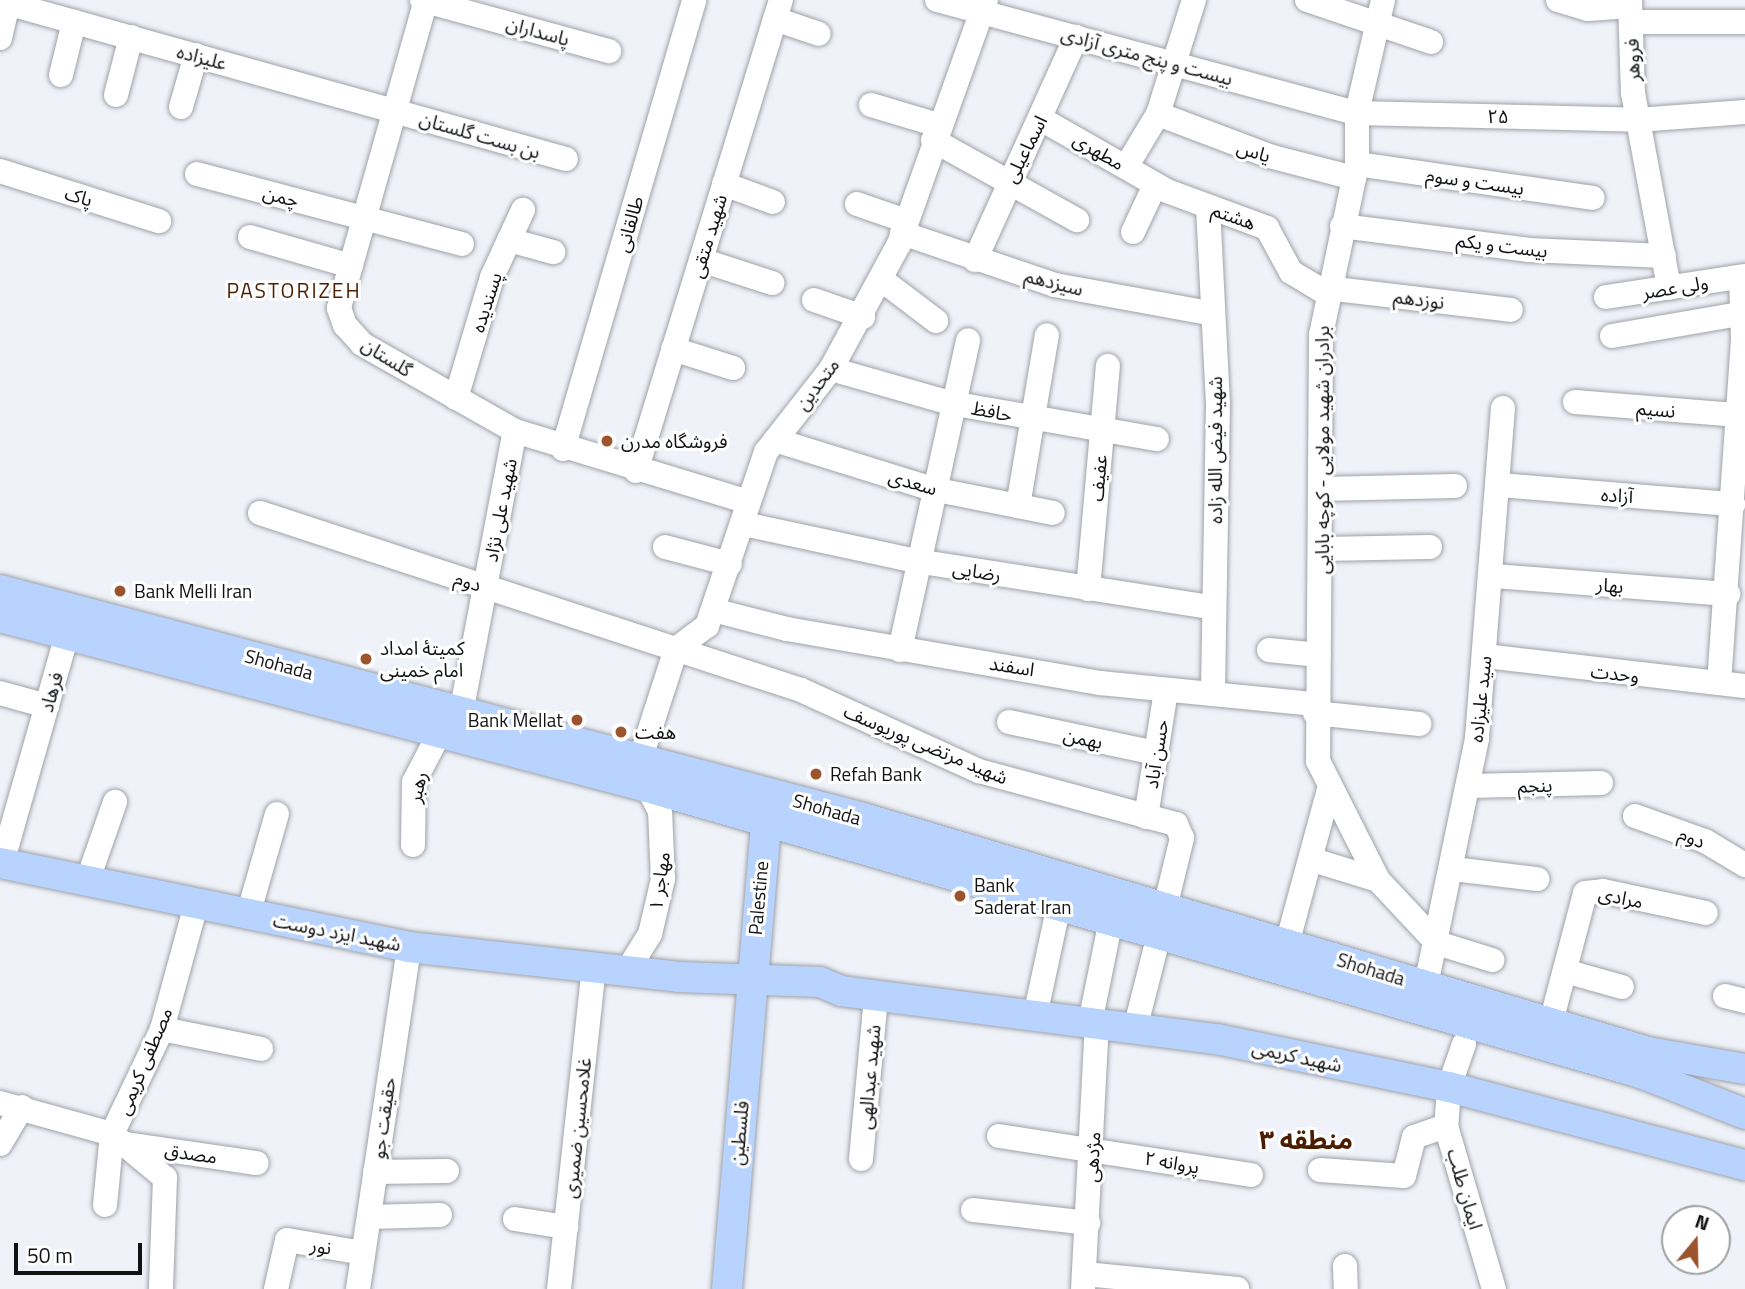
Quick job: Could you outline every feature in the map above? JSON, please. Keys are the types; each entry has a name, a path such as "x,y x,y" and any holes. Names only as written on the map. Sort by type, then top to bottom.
{"main road":[{"name":"Shohada","path":"0,590 366,702 461,713 641,757 1162,921 1644,1062"},
{"name":"Shohada","path":"0,617 67,635 314,688"},
{"name":"Shohada","path":"366,702 439,734 647,786 1111,920 1162,921 1287,944 1550,1022 1589,1046"},
{"name":"Palestine","path":"751,984 766,820"},
{"name":"شهید ایزد دوست","path":"1,863 409,947 679,977 693,986 751,984"},
{"name":"شهید کریمی","path":"751,984 841,991 1135,1029 1449,1087 1745,1164"},
{"name":"فلسطین","path":"727,1289 751,984"},
{"path":"1644,1062 1684,1055 1745,1069"},
{"path":"1644,1062 1745,1114"}],"street":[{"name":"گلستان","path":"425,0 339,308 345,325 362,344 515,431 636,471 746,513"},
{"name":"پاسداران","path":"425,0 609,51"},
{"name":"طالقانی","path":"563,449 694,0"},
{"name":"بیست و پنج متری آزادی","path":"937,0 984,6 1076,37 1357,113"},
{"path":"1126,167 1158,114 1194,0"},
{"path":"1307,0 1431,42"},
{"name":"برادران شهید مولایی - کوچه بابایی","path":"1378,880 1329,789 1318,761 1315,708 1319,654 1326,291 1355,171 1357,113 1375,24 1383,0"},
{"path":"1558,0 1588,9 1630,10 1745,22"},
{"path":"0,38 10,2"},
{"name":"علیزاده","path":"10,2 395,111"},
{"name":"متحدین","path":"676,649 707,626 746,513 775,440 831,369 863,317 881,280 904,227 935,133 984,6"},
{"path":"778,10 819,34"},
{"name":"شهید متقی","path":"636,471 778,10"},
{"name":"فروهر","path":"1630,10 1638,120 1669,288"},
{"path":"61,75 74,22"},
{"path":"116,95 131,37"},
{"name":"اسماعیلی","path":"975,260 1076,37"},
{"path":"181,107 196,55"},
{"path":"871,105 935,133 1077,220"},
{"name":"بن بست گلستان","path":"395,111 566,159"},
{"name":"۲۵","path":"1357,113 1638,120"},
{"path":"1638,120 1745,113"},
{"name":"یاس","path":"1158,114 1269,156 1355,171"},
{"name":"مطهری","path":"1041,119 1156,185"},
{"name":"پاک","path":"0,171 159,220"},
{"name":"بیست و سوم","path":"1355,171 1593,198"},
{"name":"چمن","path":"197,174 462,244"},
{"path":"724,184 774,202"},
{"path":"1133,232 1156,185"},
{"name":"هشتم","path":"1156,185 1267,228 1291,272 1326,291"},
{"name":"سیزدهم","path":"857,204 975,260 1055,285 1209,313"},
{"name":"شهید فیض الله زاده","path":"1208,207 1209,313 1218,404 1211,607 1213,694"},
{"name":"پسندیده","path":"456,398 509,240 523,210"},
{"name":"بیست و یکم","path":"1342,226 1529,250 1664,256"},
{"path":"250,237 351,266"},
{"path":"509,240 553,252"},
{"path":"701,260 772,283"},
{"path":"1719,684 1728,594 1737,561 1733,504 1744,313 1743,276"},
{"name":"ولی عصر","path":"1606,297 1743,276"},
{"path":"881,280 936,321"},
{"name":"نوزدهم","path":"1326,291 1511,310"},
{"path":"814,300 863,317"},
{"path":"1612,336 1744,313"},
{"path":"1017,506 1028,418 1047,335"},
{"path":"900,650 950,403 968,340"},
{"path":"673,349 733,368"},
{"name":"عفیف","path":"1088,589 1108,366"},
{"name":"حافظ","path":"831,369 950,403 1157,439"},
{"name":"نسیم","path":"1574,402 1738,415"},
{"name":"سید علیزاده","path":"1426,985 1469,786 1493,576 1503,408"},
{"name":"شهید علی نژاد","path":"461,713 515,431"},
{"name":"سعدی","path":"775,440 932,489 1053,513"},
{"name":"آزاده","path":"1500,485 1733,504"},
{"path":"1321,489 1455,486"},
{"name":"دوم","path":"260,513 676,649"},
{"name":"رضایی","path":"746,513 916,561 1211,607"},
{"path":"665,547 730,564"},
{"path":"1321,549 1430,547"},
{"name":"بهار","path":"1493,576 1728,594"},
{"name":"اسفند","path":"713,610 900,650 1166,691 1213,694 1419,724"},
{"name":"فرهاد","path":"1,863 67,635"},
{"path":"641,757 676,649"},
{"name":"شهید مرتضی پوریوسف","path":"676,649 801,690 979,771 1176,824 1182,838 1162,921"},
{"path":"1269,650 1319,654"},
{"name":"وحدت","path":"1485,656 1745,686"},
{"name":"حسن آباد","path":"1146,817 1166,691"},
{"path":"0,693 47,706"},
{"name":"بهمن","path":"1009,722 1156,753"},
{"name":"رهبر","path":"413,845 414,782 439,734"},
{"name":"پنجم","path":"1469,786 1601,783"},
{"name":"مهاجر ۱","path":"627,971 650,934 663,879 666,846 647,786"},
{"path":"1287,944 1313,860 1329,789"},
{"path":"88,881 116,802"},
{"path":"248,915 277,814"},
{"name":"دوم","path":"1635,816 1705,841 1745,865"},
{"path":"1313,860 1378,880 1437,943 1492,960"},
{"path":"1453,869 1537,879"},
{"name":"مرادی","path":"1550,1022 1585,892 1602,891 1706,914"},
{"name":"مصطفی کریمی","path":"105,1205 119,1139 162,1029 196,905"},
{"path":"1035,1016 1059,905"},
{"name":"مژدهی","path":"1084,1282 1093,1148 1093,1023 1111,920"},
{"path":"1135,1029 1162,921"},
{"name":"حقیقت جو","path":"358,1289 409,947"},
{"name":"غلامحسین ضمیری","path":"559,1289 594,968"},
{"path":"1565,971 1622,987"},
{"name":"شهید عبدالهی","path":"861,1159 876,996"},
{"path":"162,1029 261,1049"},
{"name":"ایمان طلب","path":"1464,1044 1449,1087 1446,1126 1494,1289"},
{"path":"0,1144 11,1105"},
{"name":"مصدق","path":"11,1105 119,1139 257,1163"},
{"path":"1320,1170 1404,1177 1414,1137 1446,1126"},
{"name":"پروانه ۲","path":"999,1136 1093,1148 1251,1175"},
{"path":"119,1139 165,1178 161,1289"},
{"path":"375,1172 447,1171"},
{"path":"973,1210 1088,1223"},
{"path":"369,1217 440,1215"},
{"path":"515,1219 566,1227"},
{"name":"نور","path":"276,1289 287,1240 363,1253"},
{"path":"1084,1282 1237,1289"}],"place":[{"name":"فروشگاه مدرن","path":"607,441"},
{"name":"Bank Melli Iran","path":"120,591"},
{"name":"کمیتهٔ امداد امام خمینی","path":"366,659"},
{"name":"Bank Mellat","path":"577,720"},
{"name":"هفت","path":"621,732"},
{"name":"Refah Bank","path":"816,774"},
{"name":"Bank Saderat Iran","path":"960,896"}],"district":[{"name":"PASTORIZEH","path":"294,290"},
{"name":"منطقه ۳","path":"1306,1140"}]}
